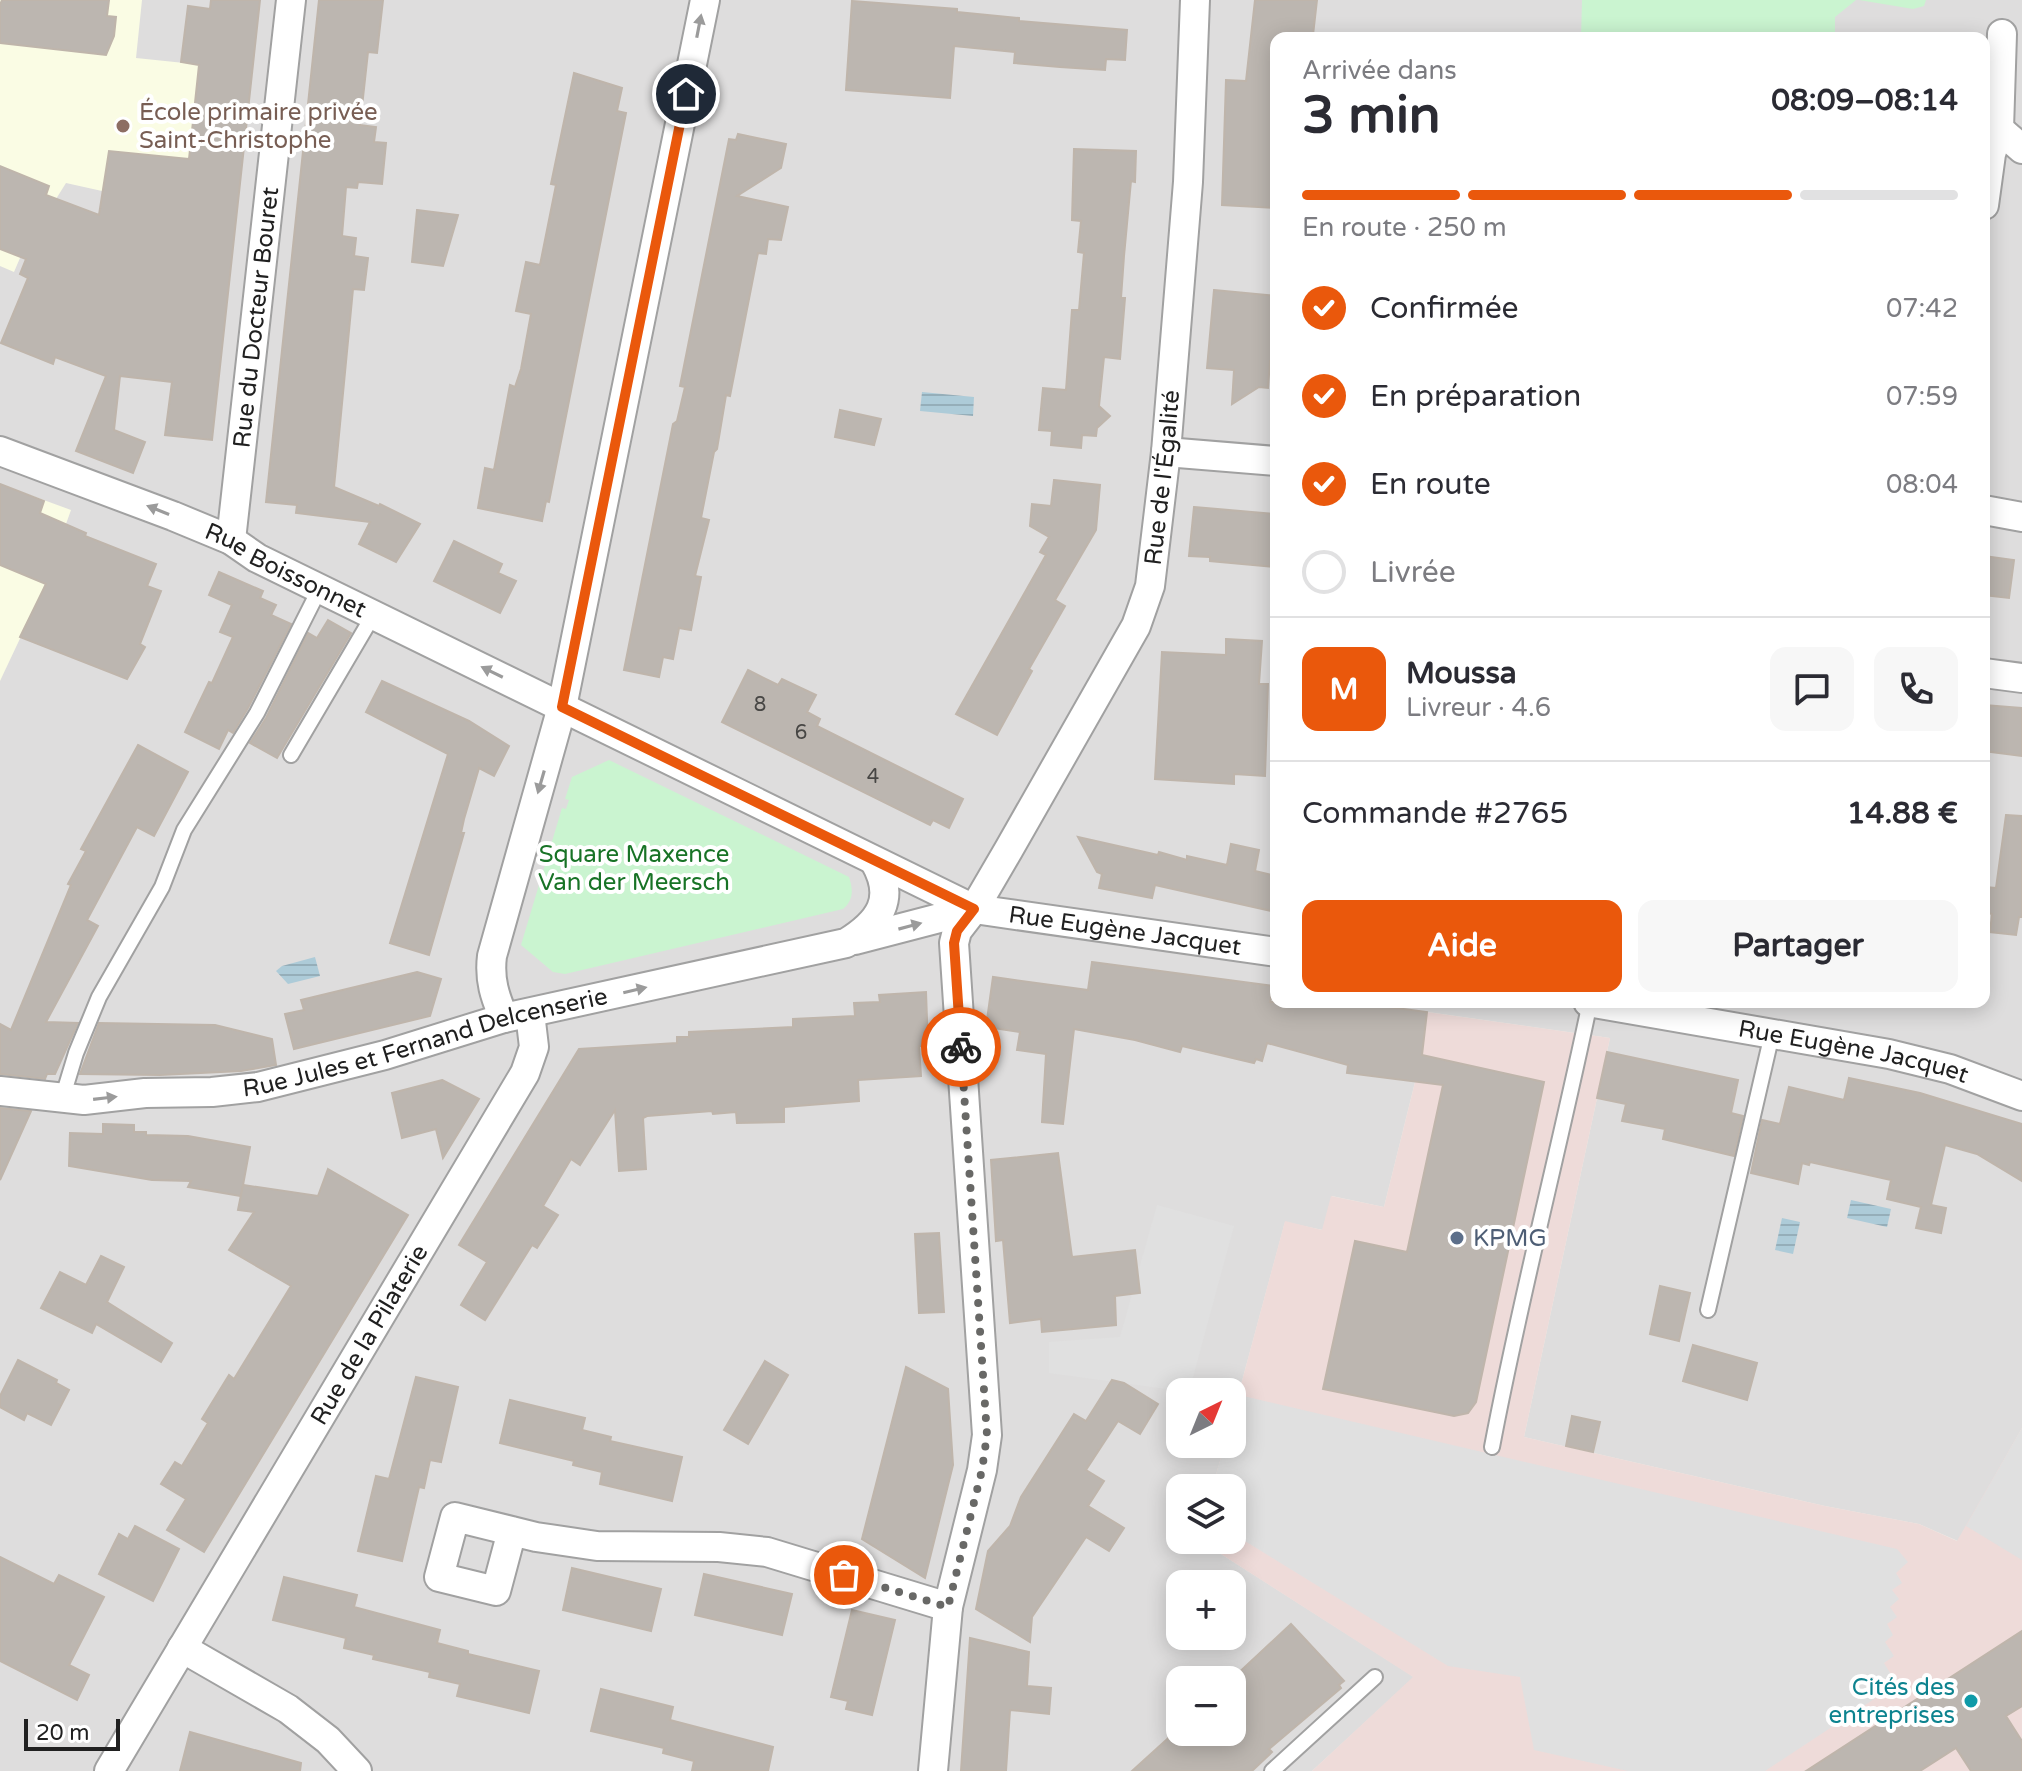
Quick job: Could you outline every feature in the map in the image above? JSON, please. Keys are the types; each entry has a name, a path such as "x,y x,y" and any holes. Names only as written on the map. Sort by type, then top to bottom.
{"street":[{"name":"Rue du Docteur Bouret","path":"231,540 291,0"},
{"name":"Rue de la Pilaterie","path":"109,1771 525,1073 534,1047 517,1016 493,991 492,956 562,707 705,0"},
{"name":"Rue de l'Égalité","path":"933,1771 948,1607 982,1470 987,1435 954,943 957,931 974,909 1136,626 1150,586 1166,452 1188,182 1195,0"},
{"path":"1990,163 1999,129 2002,34"},
{"path":"1999,129 2022,149"},
{"name":"Rue Boissonnet","path":"0,451 231,540 257,558 974,909"},
{"path":"1166,452 1270,461"},
{"path":"1990,511 2022,517"},
{"path":"1990,674 2022,678"},
{"name":"Rue Jules et Fernand Delcenserie","path":"846,943 865,931 876,920 882,907 885,890 883,876 875,862"},
{"name":"Rue Jules et Fernand Delcenserie","path":"0,1091 62,1099 100,1099 145,1093 212,1092 258,1087 385,1055 517,1016 846,943 974,909"},
{"name":"Rue Eugène Jacquet","path":"974,909 1270,951"},
{"name":"Rue Eugène Jacquet","path":"1623,1008 1923,1061 2022,1096"},
{"path":"512,1531 597,1546 719,1547 767,1552 948,1607"},
{"path":"182,1648 288,1709 328,1740 357,1771"}],"lane":[{"path":"62,1099 76,1053 99,997 162,887 184,830 257,713 320,588"},
{"path":"291,755 374,614"},
{"path":"1492,1447 1511,1344 1560,1144 1588,1008"},
{"path":"1708,1310 1772,1034"},
{"path":"1272,1771 1375,1677"}],"shaded area":[{"path":"0,0 2022,0 2022,1428 1958,1541 1919,1524 1825,1506 1524,1437 1610,1038 1428,1012 1421,1058 1384,1207 1332,1196 1323,1230 1285,1222 1243,1378 1166,1378 1166,1458 1221,1458 1216,1474 1166,1474 1166,1554 1221,1554 1414,1677 1312,1771 0,1771"},
{"name":"École primaire privée Saint-Christophe","path":"0,0 142,0 136,58 252,70 237,206 102,191 66,183 45,227 35,223 14,272 0,266"},
{"path":"0,484 71,510 41,594 0,681"},
{"path":"1427,1012 1610,1038 1524,1437 1825,1506 1919,1524 1957,1541 2022,1428 2022,1771 1312,1771 1413,1677 1221,1554 1246,1554 1246,1474 1216,1474 1221,1458 1246,1458 1246,1378 1243,1378 1285,1221 1322,1230 1331,1196 1384,1207 1423,1050"},
{"path":"1157,1205 1234,1226 1193,1378 1166,1378 1166,1389 1049,1373 1049,1342 1120,1337"},
{"path":"1246,1397 1897,1549 1908,1562 1896,1573 1902,1583 1892,1590 1899,1599 1890,1607 1897,1617 1887,1624 1893,1635 1885,1642 1894,1656 1884,1663 1897,1684 1765,1771 1628,1771 1534,1750 1520,1677 1448,1666 1246,1542 1246,1474 1216,1474 1221,1458 1246,1458"},
{"path":"2022,1428 2022,1560 1966,1526"}],"green space":[{"path":"1582,0 1856,0 1835,17 1835,32 1581,32"},
{"path":"1859,0 1926,0 1924,6 1913,9"},
{"name":"Square Maxence Van der Meersch","path":"609,760 849,877 852,890 849,902 843,909 565,974 553,972 521,945 562,808 566,809 569,800 565,799 572,777"}],"water":[{"path":"922,392 974,397 973,416 920,411"},
{"path":"315,957 320,976 288,984 276,971 282,966"},
{"path":"1851,1200 1891,1209 1887,1227 1847,1218"},
{"path":"1782,1218 1800,1222 1793,1254 1775,1250"}],"building":[{"path":"2,0 109,0 107,16 116,17 114,36 106,55 0,43"},
{"path":"211,0 260,0 212,440 165,435 172,382 120,376 114,430 145,442 133,473 76,451 106,376 55,357 53,364 1,343 28,278 20,274 26,259 0,249 0,166 49,186 46,195 99,215 109,151 189,159 199,65 181,62 188,6 210,9"},
{"path":"319,0 383,0 377,53 368,52 360,125 376,127 374,142 386,143 382,184 358,182 357,188 346,187 342,236 356,238 354,256 368,258 364,290 353,289 334,487 380,504 420,524 396,562 359,544 370,522 296,513 297,505 266,502"},
{"path":"1255,0 1317,0 1313,32 1270,32 1270,208 1222,205 1226,80 1246,81"},
{"path":"852,1 957,9 957,12 1019,18 1019,21 1127,30 1125,60 1106,59 1105,70 1060,67 1014,63 1015,52 954,46 950,98 846,90"},
{"path":"574,73 622,88 617,111 626,113 549,502 546,501 542,521 478,508 485,468 494,470 510,385 515,387 521,369 531,314 516,311 526,262 540,265 556,185 551,184"},
{"path":"738,134 786,144 781,168 737,196 788,207 781,240 768,239 766,254 758,253 730,396 726,395 701,518 709,520 695,576 701,577 691,630 679,628 673,659 663,657 659,677 624,670 673,424 677,421 685,387 680,386 729,139 736,140"},
{"path":"1074,149 1136,151 1135,182 1131,181 1124,256 1121,298 1125,298 1120,359 1104,357 1099,406 1110,416 1097,428 1096,436 1082,435 1081,448 1051,445 1052,431 1039,430 1043,388 1066,390 1072,310 1079,310 1084,253 1078,252 1081,221 1072,220"},
{"path":"417,210 458,215 443,266 412,262"},
{"path":"1214,290 1270,295 1268,388 1259,387 1232,404 1234,370 1207,368"},
{"path":"840,410 881,419 874,445 835,437"},
{"path":"1054,480 1100,485 1096,530 1055,600 1065,606 1029,669 1032,671 997,735 956,714 1046,555 1040,552 1049,537 1030,526 1032,504 1051,506"},
{"path":"0,484 44,501 40,513 86,533 85,536 156,564 147,586 161,591 140,644 145,647 127,679 20,637 46,584 0,565"},
{"path":"1194,507 1270,513 1270,566 1189,556"},
{"path":"454,541 502,564 498,573 516,581 500,613 434,581"},
{"path":"1990,557 2014,560 2009,598 1990,596"},
{"path":"219,572 263,591 260,598 276,605 271,615 291,624 248,708 233,733 228,730 219,749 185,732 233,637 220,632 232,605 209,595"},
{"path":"328,620 351,633 277,758 250,743 266,718 308,633 317,638"},
{"path":"1226,639 1262,641 1259,684 1268,684 1265,776 1234,774 1234,784 1155,779 1162,652 1226,655"},
{"path":"748,670 778,685 782,679 816,695 807,712 820,719 817,726 963,799 949,828 933,820 930,825 722,722"},
{"path":"382,681 469,721 509,746 494,776 479,768 429,955 390,943 448,754 366,712"},
{"path":"1990,705 2022,708 2022,756 1990,752"},
{"path":"138,745 188,772 154,836 137,827 87,920 98,926 46,1022 78,1023 55,1074 47,1074 45,1079 0,1074 0,1024 11,1030 71,885 68,884 86,851 81,849"},
{"path":"2006,815 2022,816 2022,917 2019,917 2016,935 1990,932 1990,887 1996,888"},
{"path":"1078,837 1158,855 1159,852 1187,860 1187,856 1227,865 1231,844 1259,850 1255,871 1270,875 1270,911 1155,885 1152,898 1099,888 1102,874 1097,872"},
{"path":"1092,962 1270,985 1270,1008 1397,1008 1427,1012 1422,1055 1544,1082 1476,1402 1468,1413 1454,1416 1323,1389 1355,1241 1407,1252 1443,1085 1347,1073 1348,1065 1267,1043 1262,1061 1256,1059 1254,1063 1182,1046 1180,1052 1074,1029 1063,1124 1042,1122 1046,1054 1017,1050 1020,1032 986,1027 993,977 1088,990"},
{"path":"417,972 441,979 430,1016 294,1049 285,1014 304,1010 301,1000"},
{"path":"926,992 928,1046 919,1046 921,1076 858,1080 859,1101 784,1107 784,1122 737,1123 736,1112 647,1116 643,1118 646,1169 619,1171 615,1110 580,1165 571,1159 543,1206 558,1215 537,1248 532,1245 485,1320 461,1305 487,1262 459,1245 579,1049 677,1043 677,1037 689,1037 689,1032 793,1027 793,1019 855,1016 854,1003 880,1002 879,995"},
{"path":"99,1023 215,1025 272,1039 276,1065 241,1071 160,1075 80,1074"},
{"path":"1607,1052 1738,1080 1731,1113 1743,1116 1734,1156 1663,1139 1665,1129 1622,1121 1626,1104 1597,1098"},
{"path":"1849,1078 1920,1093 2022,1124 2022,1181 1977,1154 1945,1145 1931,1205 1946,1208 1941,1233 1916,1228 1921,1207 1887,1199 1891,1180 1810,1162 1809,1165 1802,1163 1798,1184 1751,1173 1762,1120 1780,1124 1789,1087 1844,1100"},
{"path":"442,1080 479,1099 443,1158 436,1129 402,1138 392,1093"},
{"path":"0,1108 31,1111 0,1180"},
{"path":"103,1124 134,1125 134,1132 146,1132 146,1135 188,1136 250,1147 241,1196 188,1187 191,1181 152,1180 69,1166 70,1133 103,1134"},
{"path":"1058,1153 1072,1257 1135,1250 1140,1293 1115,1296 1116,1325 1042,1332 1041,1319 1010,1323 1003,1240 996,1241 991,1160"},
{"path":"328,1169 408,1215 204,1552 167,1530 186,1499 161,1484 175,1462 182,1466 208,1423 202,1419 229,1375 234,1379 291,1286 229,1250 254,1212 238,1210 243,1185 318,1196"},
{"path":"939,1233 944,1312 919,1313 915,1234"},
{"path":"101,1256 124,1267 107,1302 172,1343 161,1362 96,1324 92,1333 41,1308 60,1272 86,1285"},
{"path":"1660,1286 1690,1293 1679,1341 1650,1334"},
{"path":"1693,1345 1757,1363 1747,1400 1683,1381"},
{"path":"18,1360 57,1380 56,1383 69,1390 51,1425 27,1413 24,1420 0,1407 0,1396"},
{"path":"765,1361 788,1375 748,1444 724,1430"},
{"path":"906,1367 948,1389 953,1465 925,1578 862,1539"},
{"path":"416,1377 458,1387 441,1462 430,1460 424,1488 419,1487 402,1561 358,1551 376,1476 389,1479"},
{"path":"1112,1380 1124,1383 1158,1404 1140,1434 1118,1421 1086,1470 1104,1481 1088,1506 1124,1528 1109,1551 1086,1537 1032,1617 1030,1642 976,1609 988,1551 1010,1526 1021,1497 1074,1414 1086,1421"},
{"path":"510,1400 585,1418 582,1430 611,1437 610,1441 682,1457 672,1501 600,1484 602,1472 573,1465 574,1461 500,1443"},
{"path":"1572,1416 1600,1422 1593,1452 1566,1446"},
{"path":"135,1526 179,1549 153,1601 99,1574 119,1534 128,1539"},
{"path":"0,1557 54,1584 59,1575 104,1597 69,1665 89,1675 77,1700 0,1661"},
{"path":"572,1568 661,1589 651,1631 563,1610"},
{"path":"704,1574 792,1594 782,1635 695,1615"},
{"path":"284,1577 357,1595 354,1607 440,1630 437,1643 468,1651 468,1654 539,1671 529,1713 457,1696 460,1684 429,1677 430,1672 373,1659 374,1655 344,1648 346,1638 273,1620"},
{"path":"852,1610 895,1620 872,1715 846,1709 848,1701 831,1697"},
{"path":"1291,1624 1344,1681 1339,1685 1341,1688 1269,1749 1272,1752 1252,1771 1132,1771 1166,1740 1166,1746 1246,1746 1246,1666"},
{"name":"Cités des entreprises","path":"2022,1631 2022,1706 2006,1716 2022,1741 2022,1771 1971,1771 1956,1748 1920,1771 1806,1771"},
{"path":"970,1638 1029,1652 1027,1686 1051,1688 1049,1714 1010,1710 1006,1771 961,1771"},
{"path":"601,1689 673,1707 670,1720 773,1747 768,1771 692,1771 694,1761 663,1753 664,1748 591,1731"},
{"path":"190,1732 301,1763 300,1771 180,1771"}],"way so far":[{"path":"844,1575 948,1607 982,1470 987,1435 961,1047"}],"place":[{"name":"École primaire privée Saint-Christophe","path":"123,126"},
{"name":"KPMG","path":"1457,1238"},
{"name":"Cités des entreprises","path":"1971,1701"}],"route":[{"path":"686,94 562,707 974,909 957,931 954,943 961,1047"}]}
